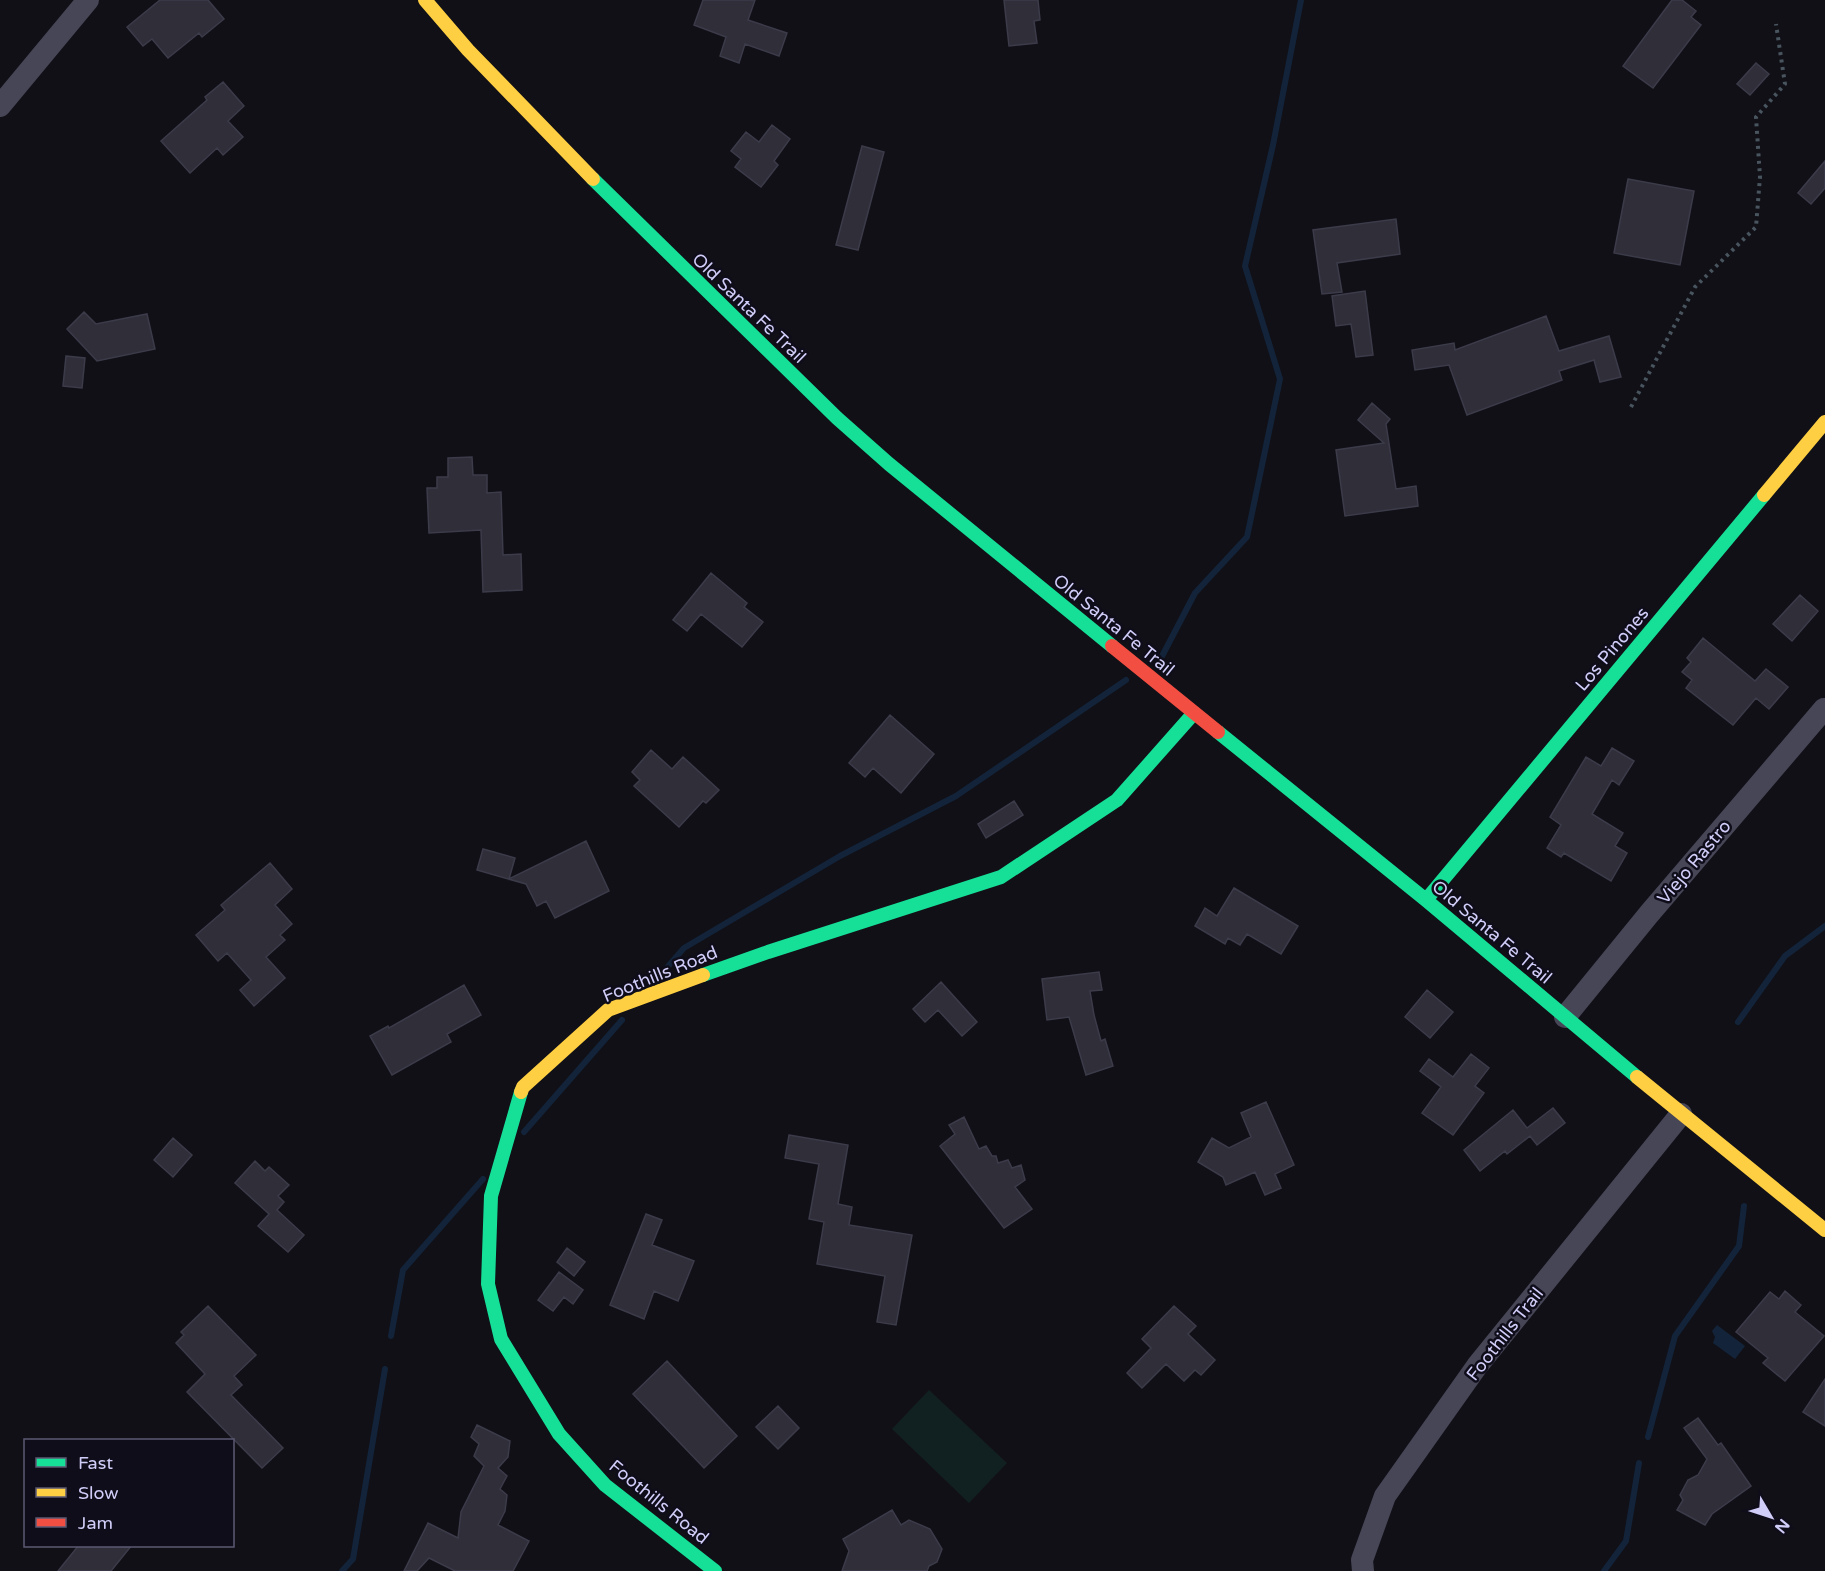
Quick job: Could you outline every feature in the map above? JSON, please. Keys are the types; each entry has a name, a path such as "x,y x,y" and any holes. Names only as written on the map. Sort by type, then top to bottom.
{"street":[{"path":"0,106 88,0"},
{"name":"Old Santa Fe Trail","path":"425,0 468,50 681,268 829,411 889,464 1426,900 1681,1114 1825,1230"},
{"name":"Los Pinones","path":"1426,900 1825,422"},
{"name":"Viejo Rastro","path":"1565,1017 1824,708"},
{"name":"Foothills Road","path":"715,1571 605,1485 559,1434 501,1339 488,1284 491,1196 523,1087 608,1011 768,952 1001,877 1117,800 1194,713"},
{"name":"Foothills Trail","path":"1362,1571 1362,1560 1385,1496 1477,1366 1681,1114"}],"path":[{"path":"1631,407 1695,288 1756,227 1760,177 1756,117 1785,84 1776,24"}],"shaded area":[{"path":"929,1390 1007,1463 969,1503 892,1429"}],"water":[{"path":"1717,1325 1745,1346 1735,1359 1713,1343 1715,1337 1712,1331"}],"building":[{"path":"160,0 208,0 224,19 202,37 199,33 168,58 152,39 143,46 127,27"},
{"path":"703,0 755,0 748,20 787,33 779,56 745,44 739,63 720,56 726,37 694,25"},
{"path":"1004,0 1038,0 1040,20 1034,21 1037,43 1009,46"},
{"path":"1672,0 1682,0 1696,11 1691,17 1701,25 1653,88 1623,66"},
{"path":"1756,63 1769,74 1750,95 1737,84"},
{"path":"223,82 244,106 228,121 243,137 223,155 217,148 190,173 161,141 207,100 205,97"},
{"path":"772,125 790,139 774,161 778,165 761,187 735,167 741,159 731,151 746,132 759,142"},
{"path":"862,146 884,152 858,250 836,245"},
{"path":"1825,161 1825,188 1811,204 1798,193"},
{"path":"1628,179 1694,191 1680,265 1614,253"},
{"path":"1396,219 1400,254 1337,263 1342,292 1322,294 1313,230"},
{"path":"1365,291 1373,355 1356,357 1351,324 1336,326 1332,296"},
{"path":"84,312 96,324 147,314 155,349 97,361 67,329"},
{"path":"1546,316 1559,351 1609,336 1621,377 1600,382 1594,360 1559,371 1562,380 1467,415 1449,365 1415,370 1412,350 1454,343 1455,350"},
{"path":"66,356 85,358 82,388 63,386"},
{"path":"1372,403 1390,419 1386,424 1396,489 1416,486 1418,506 1345,516 1336,450 1384,443 1358,420"},
{"path":"472,457 473,475 487,475 487,493 501,492 503,555 521,554 522,590 483,592 481,530 429,533 427,488 437,488 437,477 448,477 448,458"},
{"path":"711,573 747,603 744,607 763,622 742,647 701,614 687,631 673,620"},
{"path":"1800,595 1818,611 1792,641 1773,624"},
{"path":"1703,638 1755,681 1766,669 1788,687 1769,709 1756,698 1733,725 1686,688 1692,680 1682,672 1691,662 1687,658"},
{"path":"890,715 934,754 901,793 873,768 865,777 849,763"},
{"path":"1612,748 1634,761 1619,785 1612,780 1592,814 1623,833 1615,846 1627,853 1611,881 1564,853 1561,857 1547,848 1561,825 1550,817 1586,757 1601,766"},
{"path":"651,750 672,769 683,757 719,790 706,803 703,801 679,827 634,786 640,780 632,772"},
{"path":"1014,801 1023,815 986,838 978,824"},
{"path":"586,841 609,891 555,918 546,901 537,906 526,884 477,870 483,849 515,858 509,879"},
{"path":"270,863 292,889 275,905 292,924 280,935 285,940 266,957 285,978 254,1006 240,990 251,980 227,953 218,961 196,935 225,910 221,905"},
{"path":"1234,888 1298,926 1281,954 1247,934 1240,945 1228,938 1225,944 1195,926 1205,908 1217,916"},
{"path":"1099,972 1102,990 1090,991 1101,1041 1105,1039 1113,1066 1086,1075 1069,1017 1047,1020 1042,979"},
{"path":"941,982 977,1022 962,1036 938,1010 925,1022 913,1009"},
{"path":"464,985 481,1015 447,1034 451,1042 392,1075 370,1036 388,1026 389,1028"},
{"path":"1427,990 1453,1012 1430,1038 1405,1017"},
{"path":"1471,1054 1489,1068 1475,1086 1484,1093 1453,1135 1422,1113 1441,1087 1420,1071 1429,1059 1453,1077"},
{"path":"1266,1102 1294,1165 1275,1174 1281,1188 1265,1195 1255,1172 1226,1185 1223,1177 1198,1162 1212,1138 1229,1148 1251,1137 1241,1113"},
{"path":"1553,1108 1565,1123 1537,1145 1530,1136 1507,1154 1505,1151 1480,1171 1464,1150 1513,1110 1527,1128"},
{"path":"964,1117 979,1149 986,1146 992,1156 996,1156 998,1163 1008,1160 1012,1168 1021,1165 1025,1180 1015,1187 1032,1209 1004,1228 940,1146 955,1134 949,1125"},
{"path":"789,1135 848,1145 838,1204 852,1207 849,1225 912,1235 896,1325 877,1322 885,1276 817,1264 824,1222 809,1219 819,1164 785,1158"},
{"path":"173,1138 192,1155 173,1177 154,1160"},
{"path":"255,1161 265,1171 269,1167 289,1185 278,1196 284,1202 277,1210 304,1235 288,1252 258,1226 269,1214 235,1183"},
{"path":"646,1214 662,1220 652,1245 694,1261 678,1301 654,1291 644,1319 610,1305"},
{"path":"567,1248 585,1262 574,1276 557,1262"},
{"path":"559,1272 583,1290 573,1304 564,1297 553,1311 538,1300"},
{"path":"1785,1291 1801,1305 1795,1312 1824,1336 1785,1381 1763,1363 1768,1358 1736,1332 1770,1292 1779,1299"},
{"path":"208,1306 256,1355 234,1376 242,1385 231,1395 283,1448 262,1468 187,1392 205,1374 176,1343 184,1335 181,1332"},
{"path":"1174,1306 1196,1326 1188,1334 1215,1360 1201,1375 1195,1370 1184,1381 1166,1364 1142,1388 1127,1373 1151,1348 1142,1339"},
{"path":"667,1361 737,1436 704,1468 633,1394"},
{"path":"1825,1379 1825,1426 1803,1412"},
{"path":"778,1406 799,1428 778,1449 756,1427"},
{"path":"1698,1418 1718,1445 1721,1443 1751,1486 1712,1514 1705,1525 1677,1510 1683,1500 1680,1495 1688,1480 1698,1475 1707,1459 1684,1428"},
{"path":"477,1425 510,1441 508,1457 498,1468 507,1476 500,1489 507,1495 505,1511 498,1525 529,1541 513,1571 455,1571 429,1558 417,1571 404,1571 428,1523 458,1538 461,1512 484,1466 474,1456 479,1444 471,1437"},
{"path":"892,1510 901,1525 909,1520 930,1529 942,1549 937,1562 929,1566 927,1571 842,1571 849,1551 843,1539"},
{"path":"77,1547 130,1547 111,1571 58,1571"}],"waterway":[{"path":"1159,662 1195,593 1247,537 1280,379 1245,266 1273,145 1301,0"},
{"path":"658,978 684,948 840,856 956,796 1126,680"},
{"path":"1738,1022 1785,956 1825,926"},
{"path":"524,1132 622,1020"},
{"path":"391,1336 403,1270 483,1179"},
{"path":"1648,1437 1675,1336 1739,1246 1744,1206"},
{"path":"342,1571 353,1559 385,1369"},
{"path":"1604,1571 1626,1541 1639,1463"}],"traffic: fast":[{"path":"593,179 837,418 889,464 1112,646"},
{"path":"1426,900 1764,495"},
{"path":"703,975 1001,877 1117,800 1194,713"},
{"path":"1218,732 1426,900 1637,1077"},
{"path":"521,1092 491,1196 488,1284 501,1339 559,1434 605,1485 715,1571"}],"traffic: slow":[{"path":"425,0 468,50 593,179"},
{"path":"1764,495 1825,422"},
{"path":"521,1092 523,1087 608,1010 703,975"},
{"path":"1637,1077 1825,1230"}],"traffic: jam":[{"path":"1112,646 1218,732"}]}
